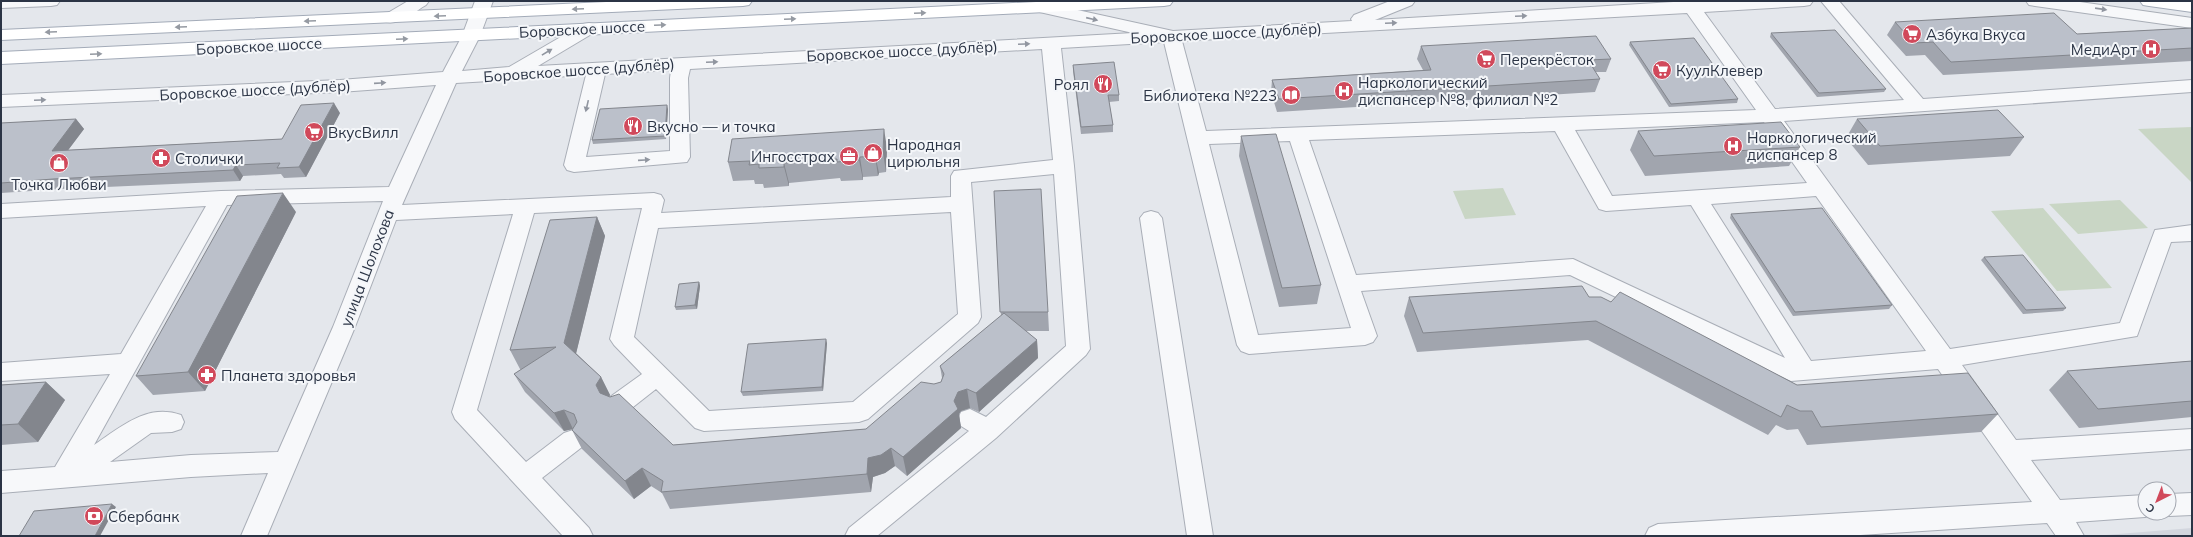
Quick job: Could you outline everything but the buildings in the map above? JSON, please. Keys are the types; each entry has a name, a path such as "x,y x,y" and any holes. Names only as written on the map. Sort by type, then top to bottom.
{"main road":[{"name":"Боровское шоссе","path":"1,34 392,18 482,8 743,1"},
{"name":"Боровское шоссе","path":"1,58 1164,1"},
{"path":"2149,1 2192,7"}],"street":[{"path":"1,3 52,1"},
{"path":"392,18 420,1"},
{"path":"1324,27 1363,18 1406,1"},
{"name":"Боровское шоссе (дублёр)","path":"1,101 340,86 513,73 682,63 1691,6 1804,1"},
{"path":"1830,1 1918,105"},
{"path":"2035,1 2192,23"},
{"path":"1691,6 1821,189 2072,536"},
{"path":"1041,7 1172,36 1249,345 1365,336 1297,133"},
{"name":"улица Шолохова","path":"254,536 344,328 392,203 471,36 482,8"},
{"path":"513,73 589,28"},
{"path":"858,536 978,425 1078,349 1064,166 1051,43"},
{"path":"597,69 574,165 680,157 679,78 682,63"},
{"path":"1198,138 1769,116 2192,86"},
{"path":"1562,123 1606,204 1821,189"},
{"path":"1,211 356,190 392,203 526,205 654,200 622,339 704,421 860,412 913,380 970,318 960,176 1064,166"},
{"path":"1696,197 1805,371"},
{"path":"56,483 128,363 222,198"},
{"path":"649,221 961,204"},
{"path":"526,205 464,412 524,478 580,536"},
{"path":"1152,218 1200,536"},
{"path":"1347,284 1573,267 1791,372 1945,359 2129,330 2163,235 2192,233"},
{"path":"1,372 128,363"},
{"path":"619,404 657,375"},
{"path":"89,475 102,453 146,423 172,422"},
{"path":"2010,451 2192,439"},
{"path":"524,478 573,440"},
{"path":"1,482 56,483 89,475 192,466 286,462"},
{"path":"2177,505 2192,504"},
{"path":"1658,536 2137,506"}],"shaded area":[{"path":"2192,528 2192,536 2106,535"}],"green space":[{"path":"2192,127 2192,183 2138,129"},
{"path":"1503,188 1516,215 1465,219 1453,191"},
{"path":"2120,200 2148,228 2078,234 2049,204"},
{"path":"2043,208 2112,288 2057,291 1991,211"}],"place":[{"name":"Азбука Вкуса","path":"1912,34"},
{"name":"МедиАрт","path":"2151,49"},
{"name":"Перекрёсток","path":"1486,59"},
{"name":"КуулКлевер","path":"1662,70"},
{"name":"Роял","path":"1103,84"},
{"name":"Наркологический диспансер №8, филиал №2","path":"1344,91"},
{"name":"Библиотека №223","path":"1291,95"},
{"name":"Вкусно — и точка","path":"633,126"},
{"name":"ВкусВилл","path":"314,132"},
{"name":"Наркологический диспансер 8","path":"1733,146"},
{"name":"Народная цирюльня","path":"873,153"},
{"name":"Ингосстрах","path":"849,156"},
{"name":"Столички","path":"161,158"},
{"name":"Точка Любви","path":"59,163"},
{"name":"Планета здоровья","path":"207,375"},
{"name":"Сбербанк","path":"94,516"}]}
